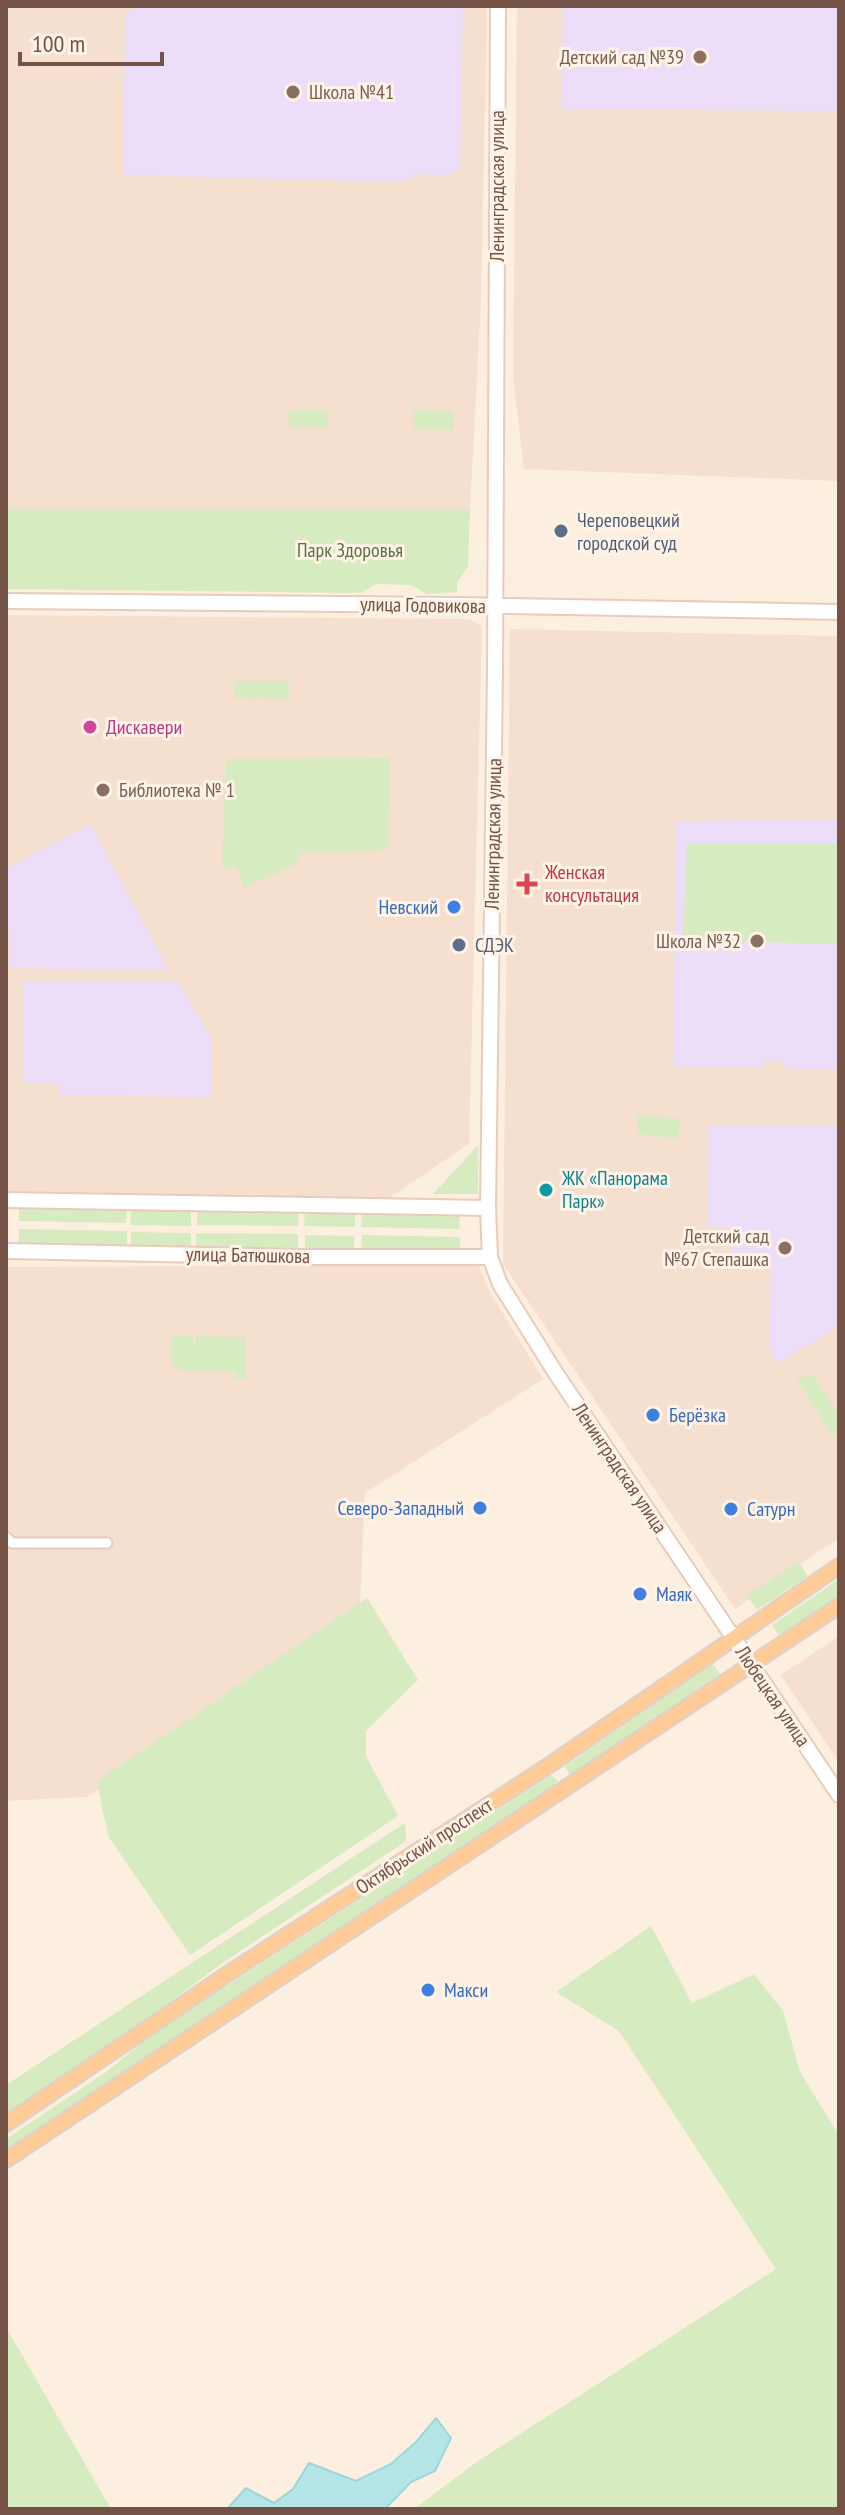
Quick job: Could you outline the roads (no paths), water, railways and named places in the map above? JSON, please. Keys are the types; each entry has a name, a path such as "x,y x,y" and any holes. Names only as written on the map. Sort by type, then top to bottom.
{"main road":[{"name":"Октябрьский проспект","path":"6,2124 226,1975 551,1764 839,1566"},
{"name":"Октябрьский проспект","path":"6,2160 839,1606"},
{"path":"551,1764 560,1769 566,1779 564,1788"}],"street":[{"name":"Ленинградская улица","path":"498,6 490,1257 500,1284 551,1366 733,1637"},
{"name":"улица Годовикова","path":"6,601 839,612"},
{"path":"6,1200 488,1208"},
{"name":"улица Батюшкова","path":"6,1251 490,1257"},
{"path":"6,1537 12,1543 107,1543"},
{"name":"Любецкая улица","path":"733,1637 839,1795"}],"water":[{"path":"436,2418 451,2438 435,2471 411,2482 385,2509 227,2509 246,2488 274,2503 293,2489 309,2463 356,2481 391,2464 416,2442"}],"place":[{"name":"Детский сад №39","path":"700,57"},
{"name":"Школа №41","path":"293,92"},
{"name":"Череповецкий городской суд","path":"561,531"},
{"name":"Дискавери","path":"90,727"},
{"name":"Библиотека № 1","path":"103,790"},
{"name":"Женская консультация","path":"527,884"},
{"name":"Невский","path":"454,907"},
{"name":"Школа №32","path":"757,941"},
{"name":"СДЭК","path":"459,945"},
{"name":"ЖК «Панорама Парк»","path":"546,1190"},
{"name":"Детский сад №67 Степашка","path":"785,1248"},
{"name":"Берёзка","path":"653,1415"},
{"name":"Северо-Западный","path":"480,1508"},
{"name":"Сатурн","path":"731,1509"},
{"name":"Маяк","path":"640,1594"},
{"name":"Макси","path":"428,1990"}],"park label":[{"name":"Парк Здоровья","path":"350,550"}]}
